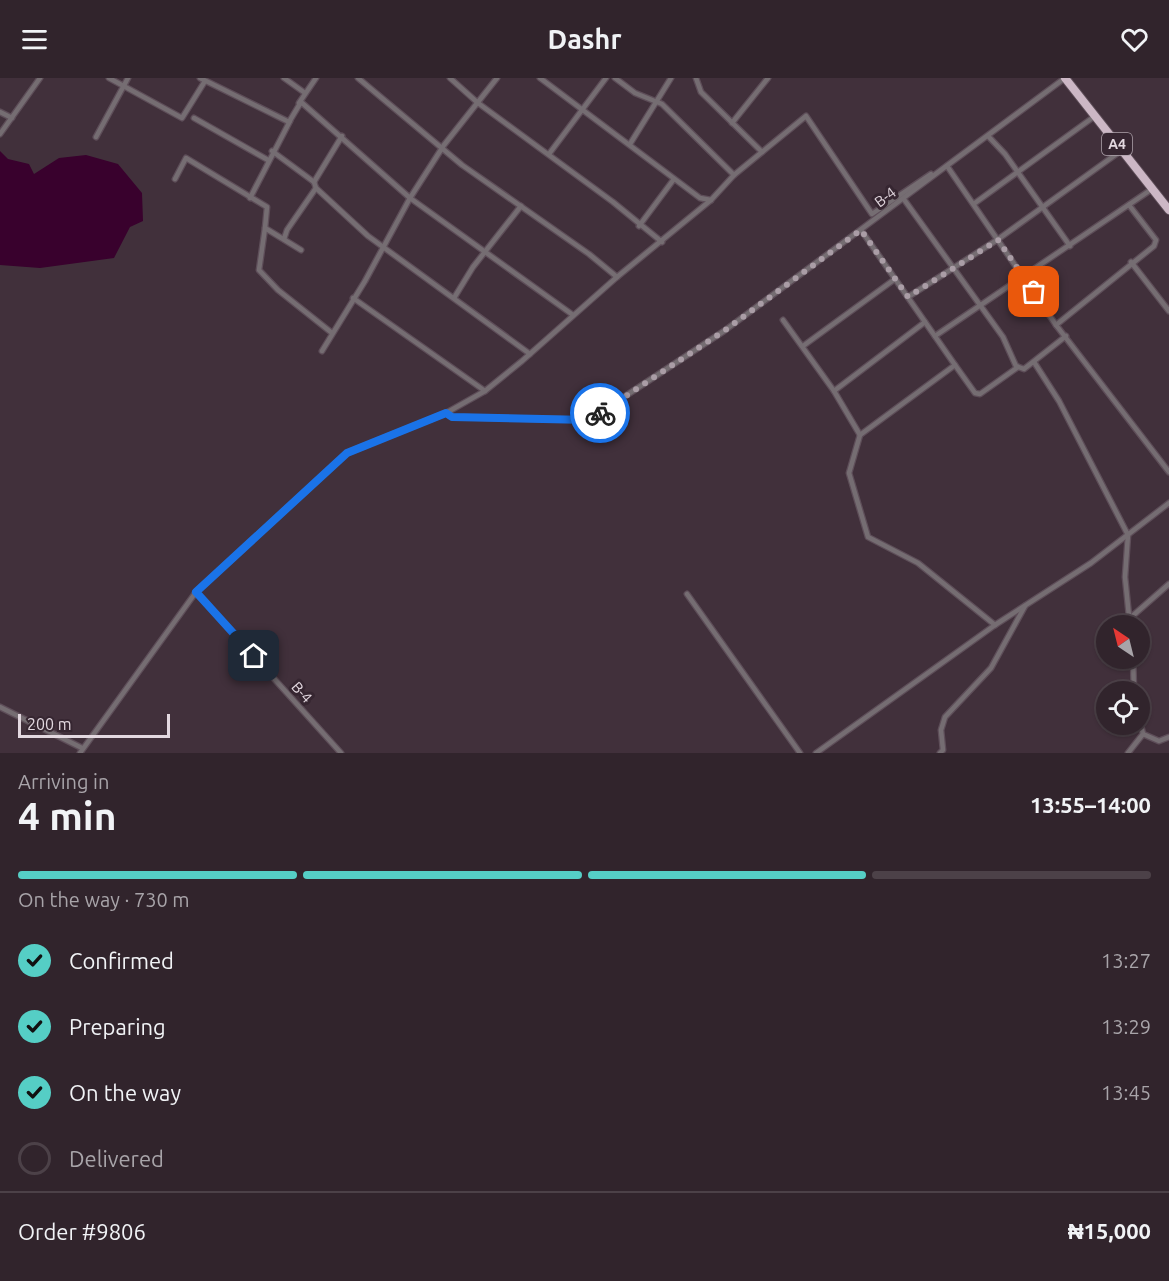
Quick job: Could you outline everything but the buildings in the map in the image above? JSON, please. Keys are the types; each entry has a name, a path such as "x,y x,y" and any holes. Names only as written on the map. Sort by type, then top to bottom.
{"highway":[{"name":"A4","path":"1065,78 1169,210"}],"street":[{"path":"0,134 40,78"},
{"path":"109,78 183,118 203,79 289,122"},
{"path":"96,137 128,78"},
{"path":"284,78 305,93"},
{"path":"289,122 316,78"},
{"path":"358,78 442,149 617,277"},
{"path":"450,78 477,102 613,202 639,226 662,242"},
{"path":"322,351 384,248 410,198 442,149 497,78"},
{"path":"540,78 700,198 711,200"},
{"path":"549,154 606,78"},
{"path":"615,78 635,93 662,104 682,121 734,175"},
{"path":"630,144 671,78"},
{"path":"696,78 701,92 762,152"},
{"path":"732,123 768,78"},
{"name":"B-4","path":"446,413 452,417 589,420 724,331 1065,78"},
{"path":"250,198 272,151 301,102 410,198 447,227 486,250 573,315"},
{"path":"0,112 12,118"},
{"path":"0,707 81,750 196,592 347,453 446,413 485,391 617,277 711,200 734,175 806,116 872,214 986,137 1017,174 1070,246"},
{"path":"975,203 1095,116"},
{"path":"194,118 268,160"},
{"path":"284,239 287,230 342,136"},
{"path":"908,297 998,240 1122,150"},
{"path":"272,151 315,185 368,236 530,354"},
{"path":"175,179 186,158 267,207 259,270 332,333"},
{"path":"947,166 975,203 1056,325 1169,472"},
{"path":"639,226 674,179"},
{"path":"935,336 1152,189"},
{"path":"903,198 1003,337 1018,367 1024,369 1066,336"},
{"path":"1056,325 1131,262 1148,252 1156,240 1129,205"},
{"path":"454,298 486,250 521,206"},
{"path":"265,228 301,250"},
{"path":"861,230 975,393 980,394 1018,367"},
{"path":"1131,262 1169,311"},
{"path":"802,346 895,279"},
{"path":"353,298 485,391"},
{"path":"783,320 834,391 860,435"},
{"path":"834,391 925,322"},
{"path":"1034,362 1059,401 1128,535 1125,577 1130,615"},
{"path":"955,365 860,435 849,473 868,537 918,563 995,625"},
{"path":"816,753 995,625 1091,562 1169,502"},
{"path":"1134,615 1169,584"},
{"name":"B-4","path":"196,592 341,753"},
{"path":"687,594 800,753"},
{"path":"940,753 943,750 941,730 945,717 991,668 1026,604"},
{"path":"1128,753 1142,735"},
{"path":"1145,735 1160,741 1169,737"}],"shaded area":[{"path":"0,151 8,159 29,164 34,174 59,158 86,155 118,164 142,193 143,221 130,227 114,258 40,268 0,265"}],"way so far":[{"path":"600,413 724,331 861,230 908,297 998,240 1034,292"}],"route":[{"path":"254,656 196,592 347,453 446,413 452,417 589,420 600,413"}]}
